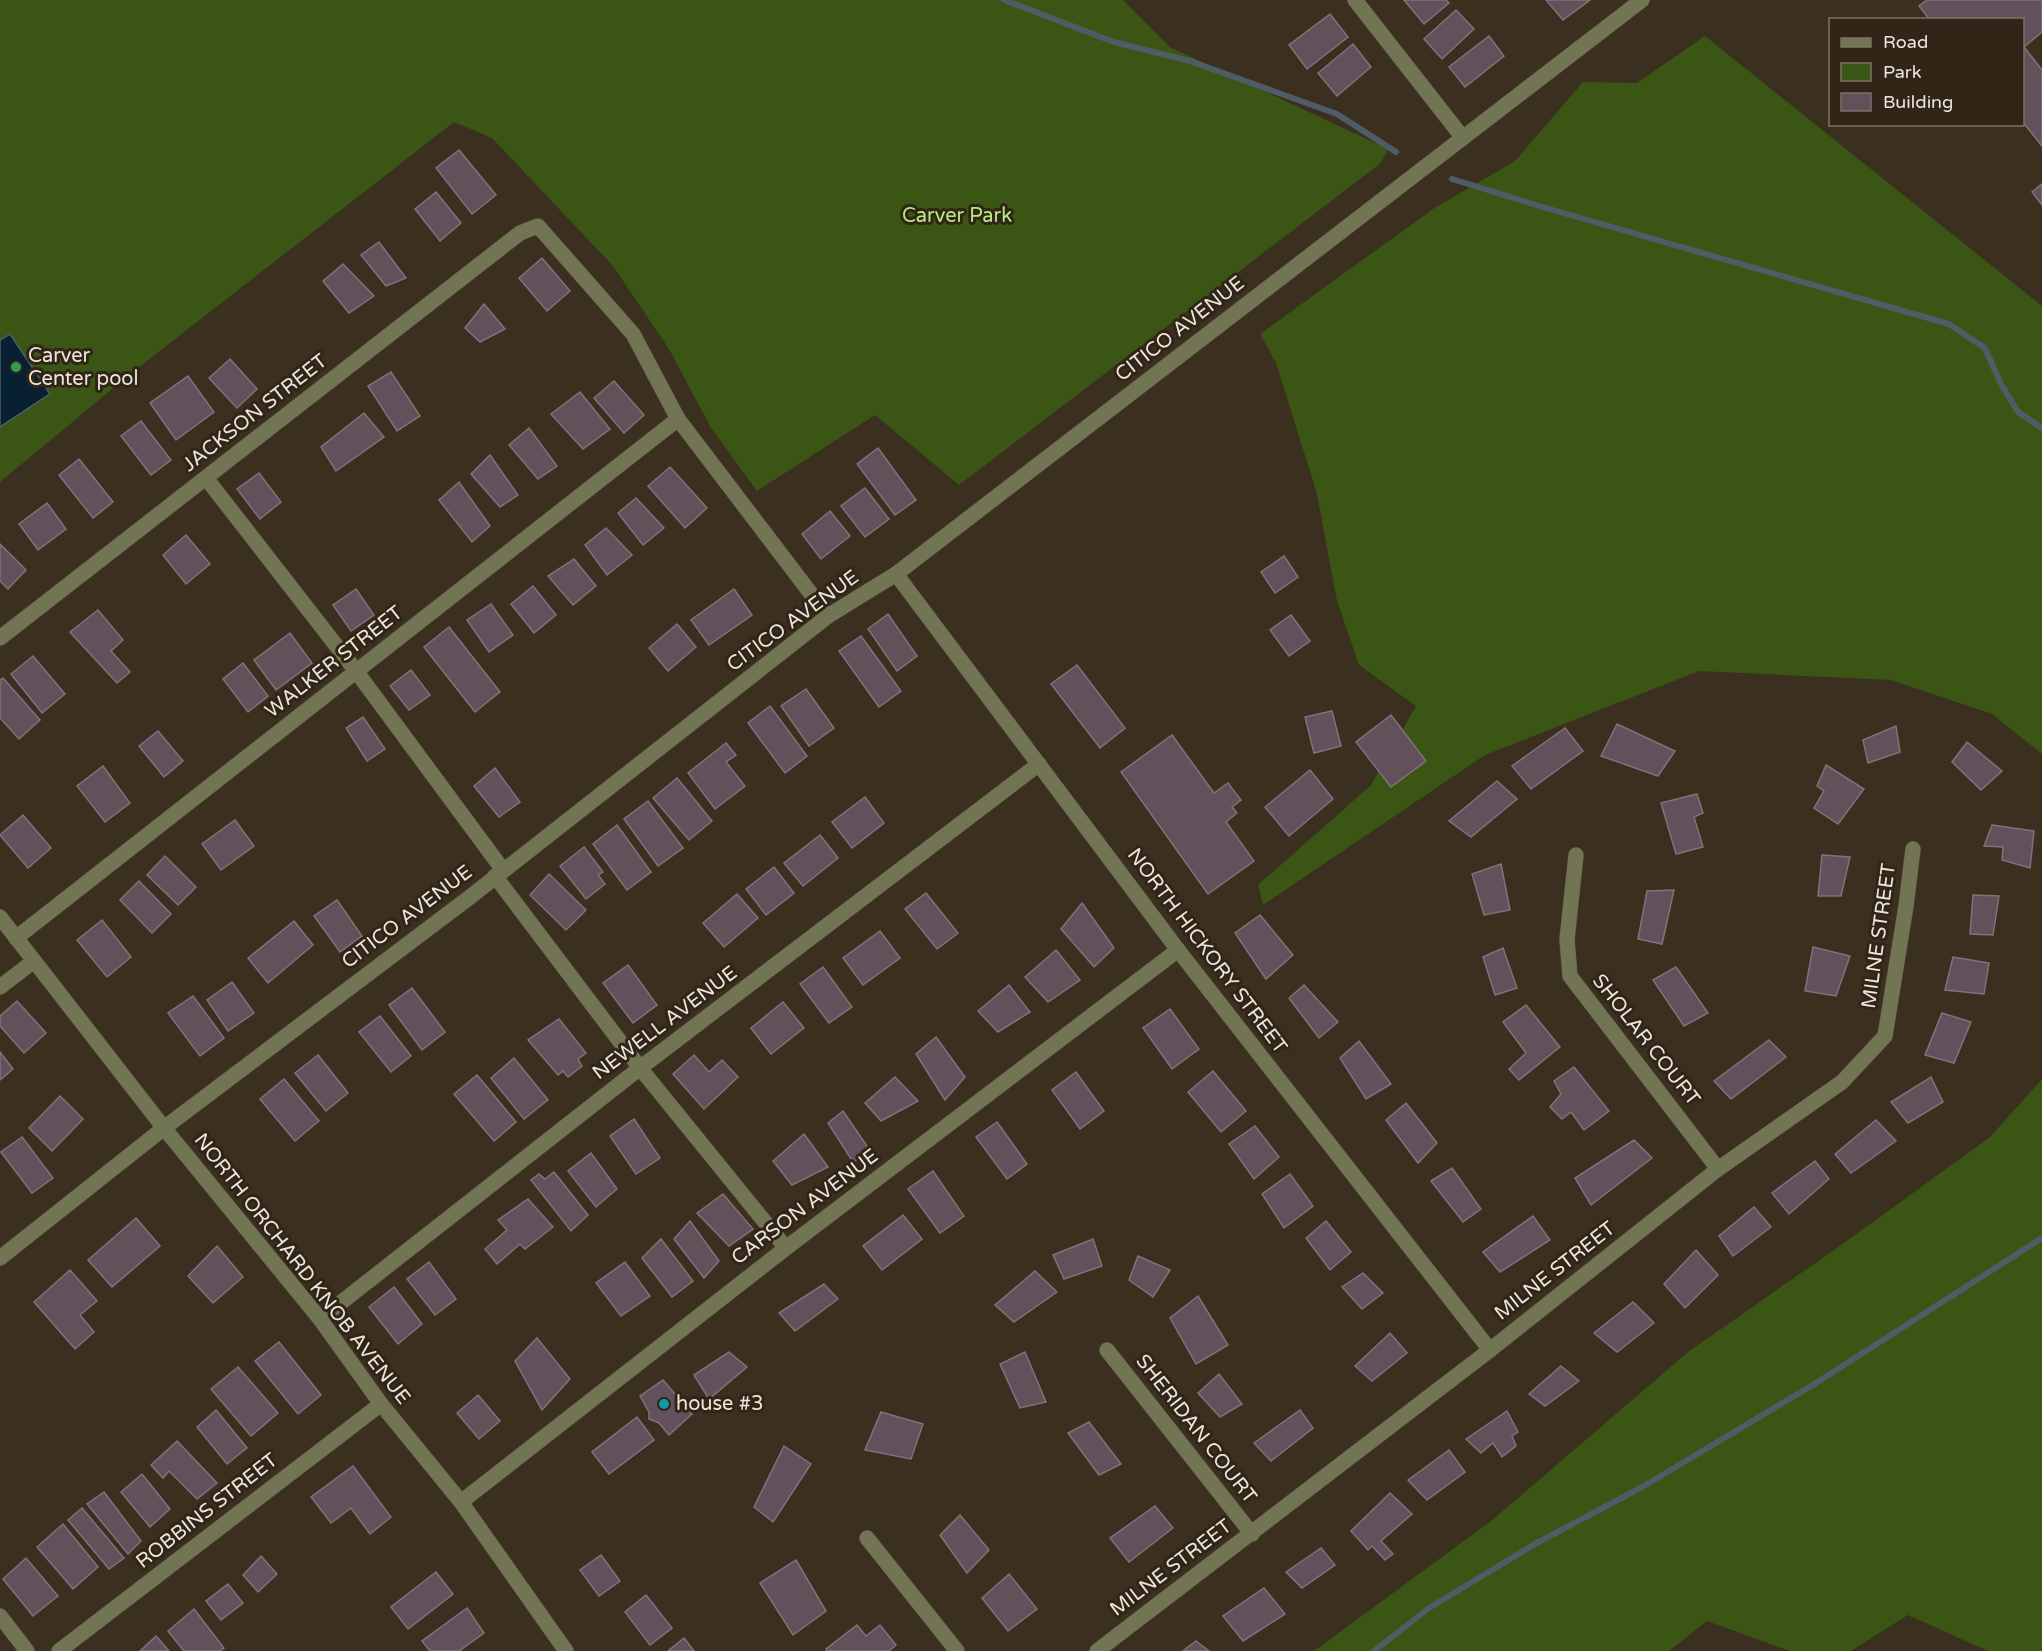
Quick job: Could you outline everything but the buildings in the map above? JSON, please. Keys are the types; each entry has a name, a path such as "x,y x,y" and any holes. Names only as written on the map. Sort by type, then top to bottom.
{"street":[{"path":"1355,0 1463,138"},
{"name":"CITICO AVENUE","path":"0,1258 828,616 896,574 1642,0"},
{"name":"JACKSON STREET","path":"0,638 520,233 538,226 633,334 678,419"},
{"path":"678,419 828,616"},
{"name":"WALKER STREET","path":"16,938 678,419"},
{"path":"206,478 356,671 640,1068 786,1248"},
{"name":"NORTH HICKORY STREET","path":"896,574 1179,950 1490,1350"},
{"name":"NEWELL AVENUE","path":"320,1319 640,1068 1039,764"},
{"name":"MILNE STREET","path":"1097,1651 1490,1350 1718,1169 1842,1082 1886,1036 1913,849"},
{"name":"SHOLAR COURT","path":"1576,855 1567,939 1570,976 1718,1169"},
{"name":"NORTH ORCHARD KNOB AVENUE","path":"0,917 165,1128 320,1319 381,1404 461,1502 566,1651"},
{"name":"CARSON AVENUE","path":"461,1502 786,1248 1179,950"},
{"path":"0,987 34,961"},
{"name":"SHERIDAN COURT","path":"1107,1350 1252,1534"},
{"name":"ROBBINS STREET","path":"59,1651 381,1404"},
{"path":"867,1538 957,1651"},
{"path":"0,1616 27,1651"}],"green space":[{"name":"Carver Park","path":"0,0 1123,0 1170,47 1388,149 1381,163 959,485 875,415 757,491 711,428 669,349 613,266 492,138 454,122 134,371 0,482"},
{"path":"1705,36 2042,306 2042,754 1992,714 1891,680 1699,671 1485,755 1263,905 1258,885 1371,785 1416,706 1359,665 1337,601 1317,494 1276,363 1260,334 1433,209 1515,161 1583,82 1637,83"},
{"path":"2042,1079 2042,1651 1988,1651 1908,1615 1851,1651 1790,1651 1707,1621 1669,1651 1314,1651 1491,1521 1688,1352 1990,1137"}],"water":[{"name":"Carver Center pool","path":"10,334 50,394 0,427 0,340"}],"waterway":[{"path":"1004,0 1114,42 1190,61 1337,114 1396,152"},
{"path":"1452,179 1949,324 1985,348 2001,384 2018,412 2042,428"},
{"path":"1374,1651 1429,1608 1535,1544 1644,1486 1816,1383 2042,1238"}],"place":[{"name":"Carver Center pool","path":"16,367"},
{"name":"house #3","path":"664,1404"}]}
